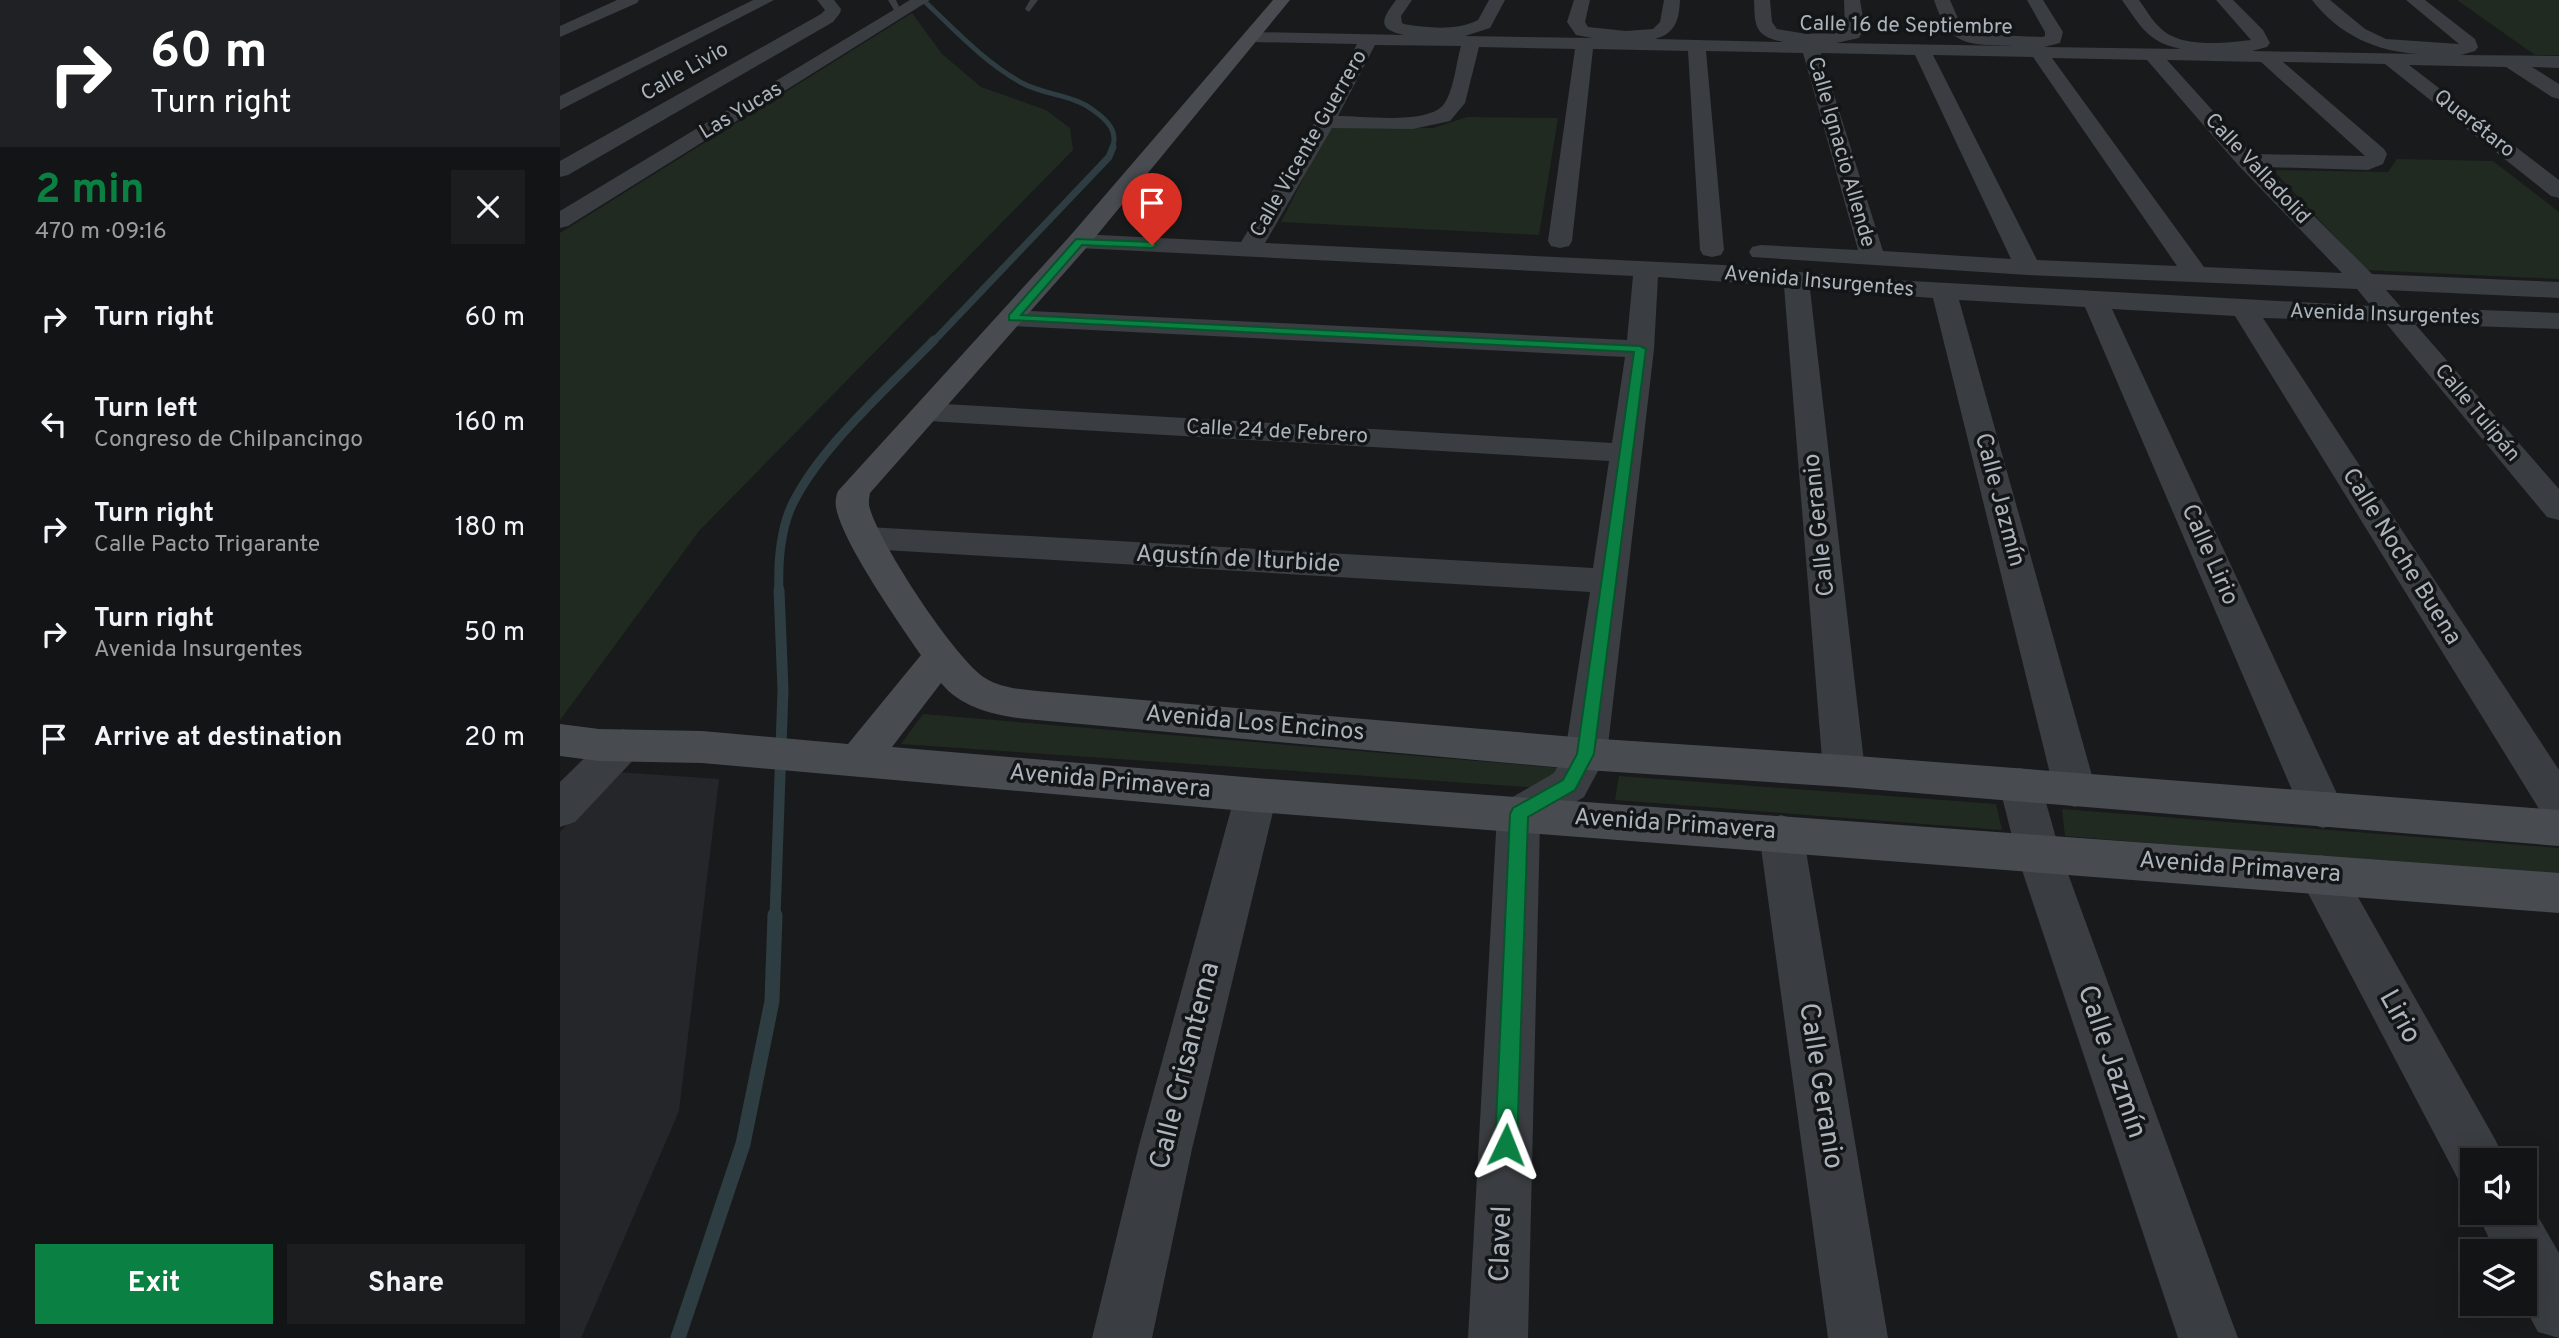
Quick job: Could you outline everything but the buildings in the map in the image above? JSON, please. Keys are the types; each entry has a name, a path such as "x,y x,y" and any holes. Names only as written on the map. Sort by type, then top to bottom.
{"street":[{"path":"560,32 631,0"},
{"path":"633,47 730,0"},
{"path":"560,104 766,0"},
{"name":"Las Yucas","path":"560,222 900,8 922,0"},
{"name":"Avenida Los Encinos","path":"1282,0 1013,317 928,412 863,479 854,491 851,503 868,538 941,656 969,687 987,695 1019,702 1586,754"},
{"path":"1404,0 1391,21 1398,29 1462,32 1478,28 1488,18 1497,0"},
{"path":"1582,0 1576,22 1582,31 1606,35 1649,36 1659,33 1668,25 1672,0"},
{"path":"1762,0 1764,26 1769,33 1786,37 1836,38 1854,32 1852,0"},
{"path":"1942,0 1951,26 1960,35 2040,47 2055,36 2035,0"},
{"path":"2130,0 2157,34 2172,42 2255,50 2376,154 2375,159 2368,163 2246,160"},
{"path":"2224,0 2261,40 2255,50"},
{"path":"2320,0 2358,33 2375,42 2402,48 2456,50 2469,47 2470,43 2414,0"},
{"name":"Calle Livio","path":"560,170 828,7"},
{"name":"Calle 16 de Septiembre","path":"1251,37 1921,49 2040,47 2151,53 2255,50 2389,58 2559,62"},
{"name":"Calle Vicente Guerrero","path":"1255,239 1325,122 1369,39"},
{"path":"1325,122 1413,123 1443,117 1455,103 1471,41"},
{"path":"1560,242 1585,43"},
{"path":"1697,45 1712,250"},
{"name":"Calle Ignacio Allende","path":"1810,47 1872,257"},
{"path":"2040,47 2194,273"},
{"path":"1921,49 2028,267"},
{"name":"Calle Valladolid","path":"2151,53 2246,160 2365,282 2394,316"},
{"name":"Querétaro","path":"2389,58 2559,191"},
{"path":"2510,61 2559,93"},
{"name":"Avenida Insurgentes","path":"1087,232 1255,239 1560,242 2028,267 2559,290"},
{"name":"Avenida Insurgentes","path":"1255,239 1944,292 2244,309 2558,322"},
{"path":"1519,814 1569,785 1586,754 1640,349 1646,270"},
{"name":"Calle Geranio","path":"1796,280 1844,771"},
{"name":"Calle Jazmín","path":"1944,292 2075,790"},
{"name":"Calle Lirio","path":"2095,300 2323,811"},
{"name":"Calle Noche Buena","path":"2244,309 2559,805"},
{"name":"Calle Tulipán","path":"2394,316 2559,510"},
{"path":"1013,317 1640,349"},
{"name":"Calle 24 de Febrero","path":"928,412 1626,453"},
{"name":"Agustín de Iturbide","path":"868,538 1609,581"},
{"path":"850,759 941,656"},
{"name":"Avenida Primavera","path":"560,740 702,747 1256,795 2559,893"},
{"path":"560,810 624,745"},
{"path":"1586,754 1844,771 2559,828"},
{"name":"Calle Jazmín","path":"2020,785 2038,852 2208,1338"},
{"name":"Calle Crisantema","path":"1122,1338 1165,1149 1256,795"},
{"name":"Clavel","path":"1498,1338 1519,814"},
{"name":"Calle Geranio","path":"1782,833 1858,1338"},
{"name":"Lirio","path":"2321,874 2470,1148"},
{"path":"2512,1225 2559,1311"}],"lane":[{"path":"1029,9 1034,0"}],"shaded area":[{"path":"2457,0 2559,0 2559,55 2535,55"},
{"path":"912,13 942,54 981,87 1046,110 1070,128 1073,150 699,531 560,720 560,233"},
{"path":"1467,117 1558,118 1539,235 1281,222 1330,126 1433,128"},
{"path":"2397,159 2493,161 2559,212 2559,279 2366,270 2273,170 2388,172"},
{"path":"923,714 1560,768 1556,789 901,744"},
{"path":"616,772 719,779 679,1111 581,1338 560,1338 560,832"},
{"path":"1619,776 1996,804 2002,830 1615,800"},
{"path":"2062,809 2559,848 2559,877 2065,836"}],"waterway":[{"path":"923,0 970,45 1008,75 1031,87 1077,101 1098,114 1113,131 1112,149"},
{"path":"933,342 1109,157 1113,147"},
{"path":"779,590 779,562 784,531 789,512 800,490 815,467 854,421 934,340"},
{"path":"775,917 783,690 779,590"},
{"path":"678,1338 743,1144 772,1001 775,915"}],"route":[{"path":"1152,245 1079,242 1013,317 1640,349 1586,754 1569,785 1519,814 1506,1145"}]}
